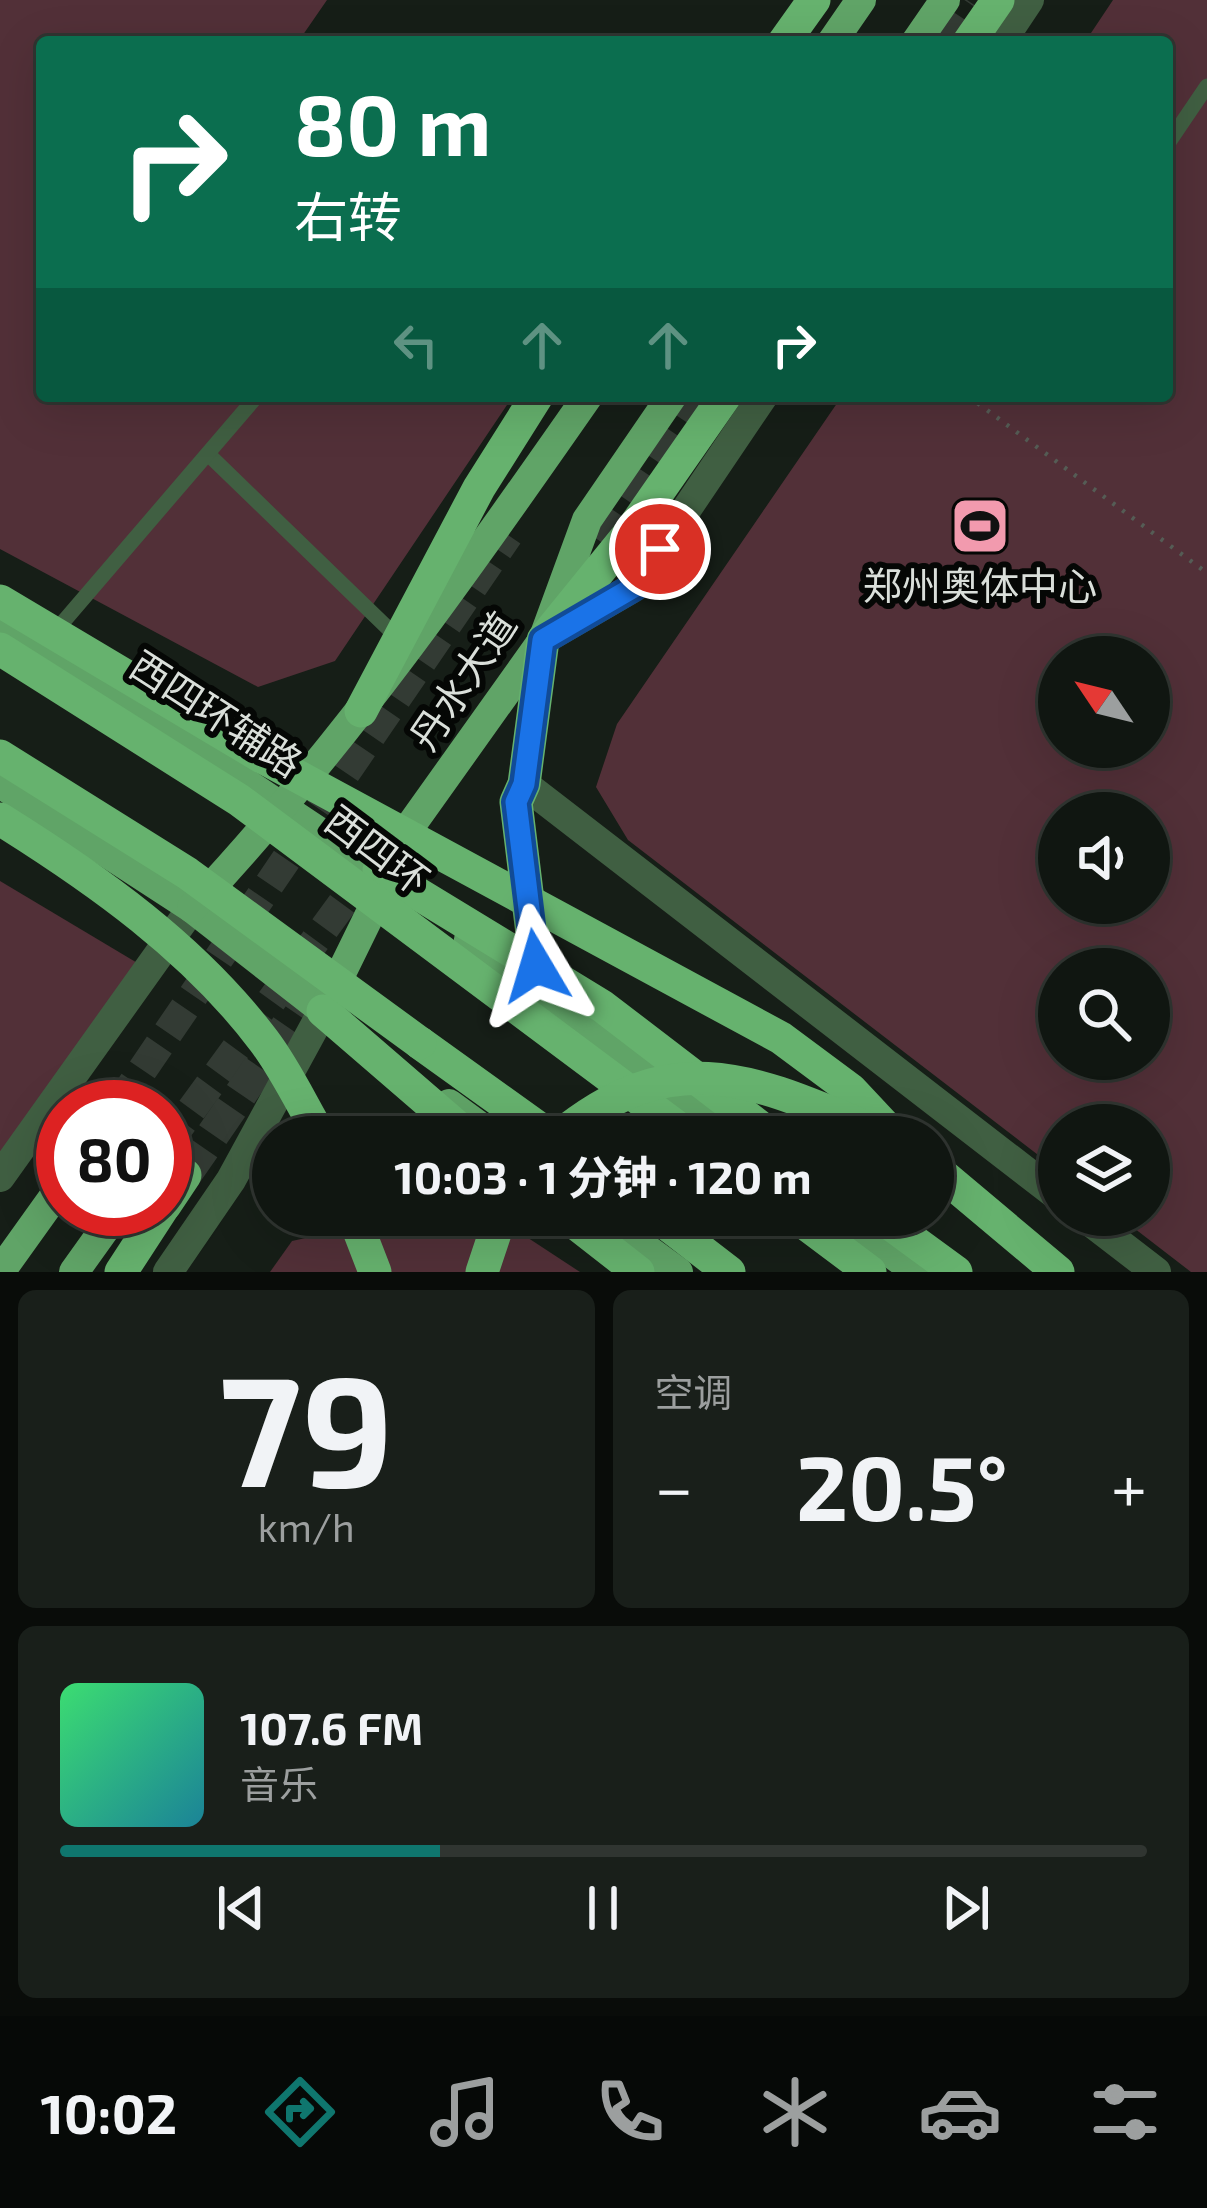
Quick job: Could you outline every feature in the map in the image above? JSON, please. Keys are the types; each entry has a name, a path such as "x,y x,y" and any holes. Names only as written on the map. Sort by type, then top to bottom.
{"highway":[{"path":"788,36 814,0"},
{"path":"973,36 998,0"},
{"path":"361,711 479,488 533,402"},
{"path":"536,966 516,802 524,784 543,640 629,534 720,402"},
{"path":"0,601 281,768 782,1038 851,1090 874,1116"},
{"name":"西四环","path":"0,649 377,886 664,1116"},
{"path":"0,755 188,873 525,1116"},
{"path":"0,818 99,881 195,965 264,1041 309,1116"},
{"path":"377,886 536,966 602,1006 745,1116"},
{"path":"323,1011 445,1116"},
{"path":"583,1116 667,1079 713,1076 766,1086 840,1116"},
{"path":"954,1185 1058,1272"},
{"path":"121,1272 145,1236"},
{"path":"361,1236 375,1272"},
{"path":"482,1272 494,1236"},
{"path":"592,1236 638,1272"},
{"path":"683,1236 730,1272"},
{"path":"822,1236 870,1272"},
{"path":"907,1236 956,1272"}],"main road":[{"path":"836,36 861,0"},
{"path":"920,36 945,0"},
{"name":"丹水大道","path":"192,908 287,807 445,603 584,402"},
{"name":"丹水大道","path":"323,1011 377,886 543,640 586,520 668,402"},
{"name":"西四环辅路","path":"0,619 287,807 377,886 702,1116"},
{"path":"0,783 192,908 466,1116"},
{"path":"0,1272 36,1222"},
{"path":"74,1272 100,1236"},
{"path":"629,1236 678,1272"},
{"path":"868,1236 917,1272"}],"street":[{"path":"1005,36 1029,0"},
{"path":"543,640 634,587 759,402"},
{"path":"524,784 1038,1181"},
{"path":"0,1177 192,908"},
{"path":"168,1272 231,1180 323,1011"},
{"path":"1109,1236 1156,1272"}],"lane":[{"path":"1173,136 1207,86"},
{"path":"42,647 252,402"},
{"path":"208,454 399,639"}],"path":[{"path":"976,402 1207,573"}],"shaded area":[{"path":"0,0 327,0 302,36 36,36 36,402 509,402 335,661 258,687 0,549"},
{"name":"郑州奥体中心","path":"1113,0 1207,0 1207,1272 1191,1272 1144,1236 1170,1236 1170,1104 1038,1104 1038,1155 628,840 596,787 617,724 838,402 1173,402 1173,36 1089,36"},
{"path":"0,881 139,964 55,1080 36,1080 36,1106 0,1156"},
{"path":"315,1236 525,1236 580,1272 270,1272 292,1241"}],"tunnel":[{"path":"943,36 967,0"},
{"path":"573,582 695,402"},
{"path":"135,1080 508,535"},
{"path":"192,1109 367,870"},
{"path":"192,1165 324,973"}],"place":[{"name":"郑州奥体中心","path":"980,526"}],"route":[{"path":"536,966 516,802 524,784 543,640 634,587 660,549"}]}
